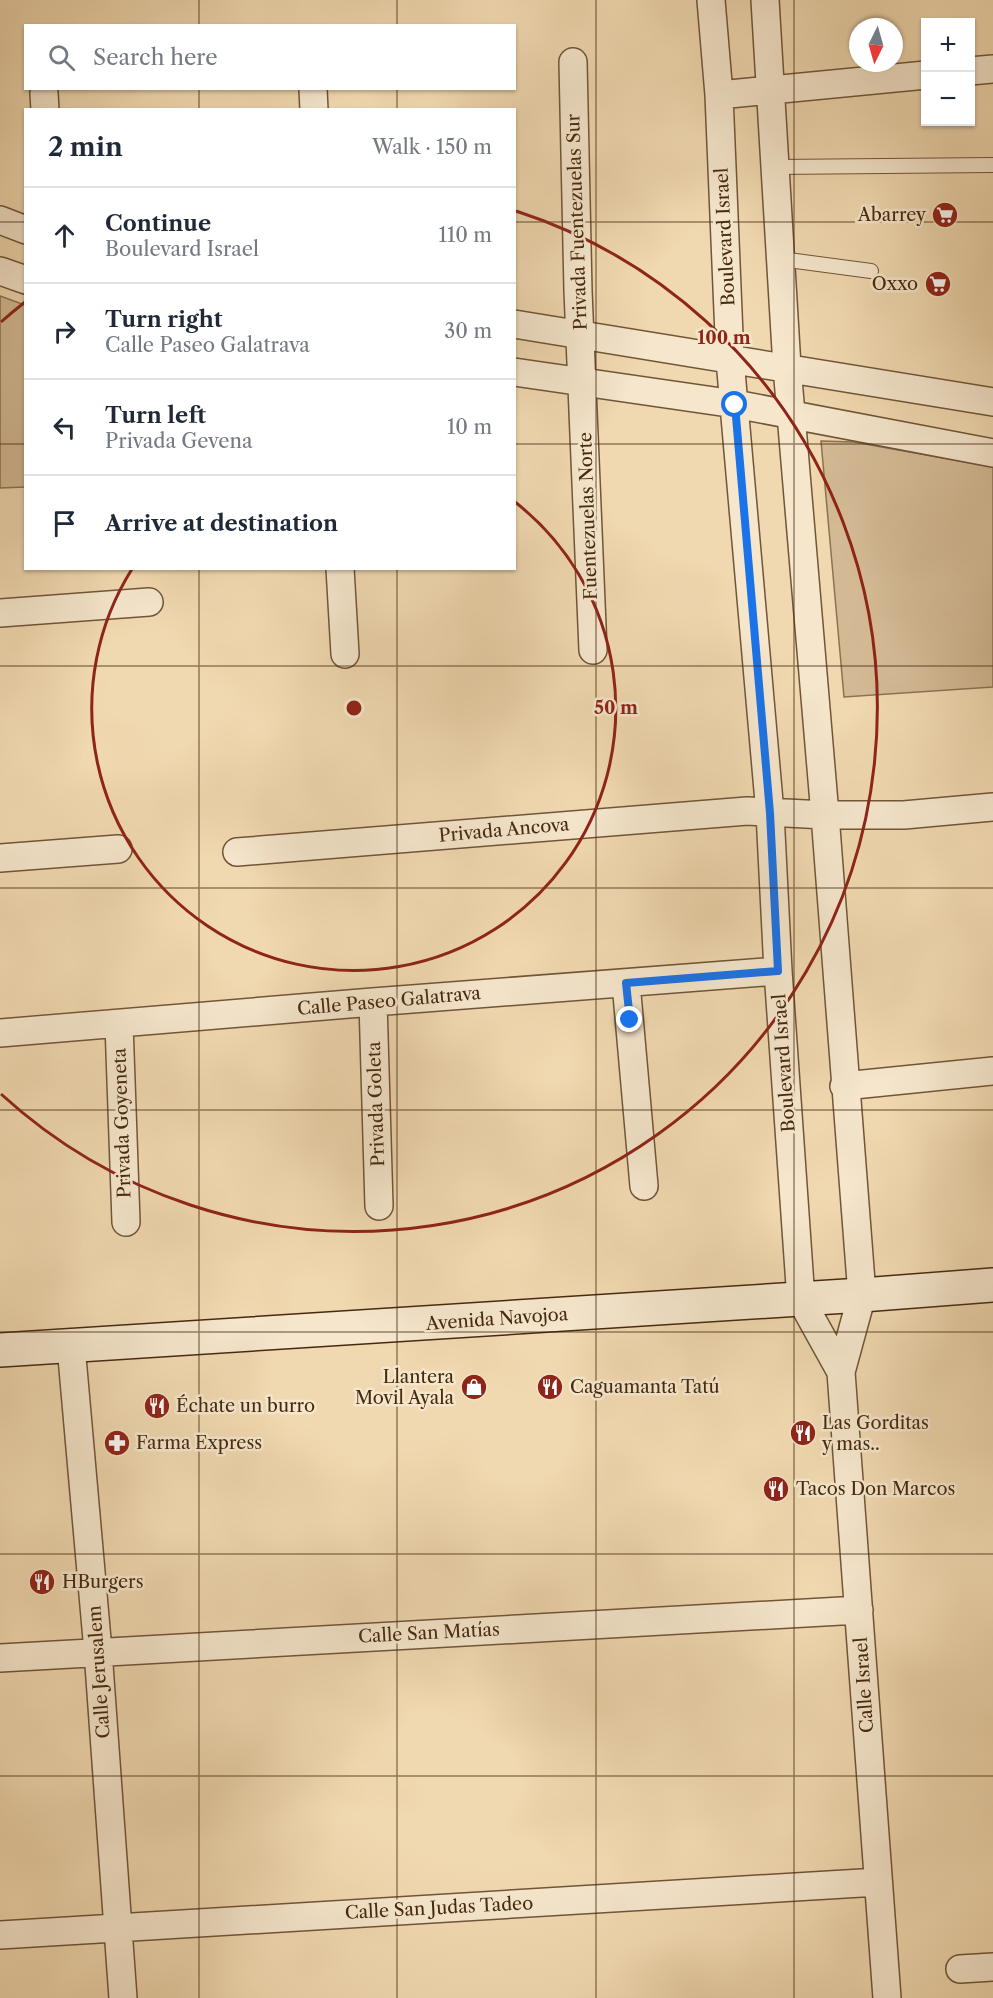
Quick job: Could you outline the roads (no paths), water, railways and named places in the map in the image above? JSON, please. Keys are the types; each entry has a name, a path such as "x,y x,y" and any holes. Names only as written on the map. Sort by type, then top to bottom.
{"street":[{"name":"Boulevard Israel","path":"711,0 719,95 730,360 770,813 778,971 801,1299"},
{"path":"765,0 788,367 862,1296"},
{"name":"Privada Fuentezuelas Sur","path":"573,62 582,382"},
{"path":"975,71 993,69"},
{"path":"719,95 921,75"},
{"path":"313,90 314,108"},
{"path":"0,220 24,229"},
{"path":"0,272 24,279"},
{"path":"516,324 993,402"},
{"path":"516,372 735,405 993,453"},
{"name":"Fuentezuelas Norte","path":"582,382 593,650"},
{"path":"340,570 345,654"},
{"path":"0,613 149,602"},
{"name":"Privada Ancova","path":"237,852 747,811 825,815 904,815 993,807"},
{"path":"0,858 118,849"},
{"name":"Calle Paseo Galatrava","path":"0,1034 778,971"},
{"path":"626,983 644,1186"},
{"name":"Privada Goleta","path":"373,1002 379,1206"},
{"name":"Privada Goyeneta","path":"119,1024 126,1222"},
{"path":"844,1086 993,1071"},
{"name":"Avenida Navojoa","path":"0,1350 862,1296 993,1285"},
{"name":"Calle Israel","path":"862,1296 841,1372 887,1998"},
{"name":"Calle Israel","path":"801,1299 841,1372"},
{"name":"Calle Jerusalem","path":"71,1346 98,1651 123,1998"},
{"name":"Calle San Matías","path":"0,1658 859,1610"},
{"name":"Calle San Judas Tadeo","path":"0,1935 878,1882"},
{"path":"960,1969 993,1967"}],"lane":[{"path":"775,167 993,165"},
{"path":"781,259 871,271"}],"place":[{"name":"Abarrey","path":"945,215"},
{"name":"Oxxo","path":"938,284"},
{"name":"Llantera Movil Ayala","path":"474,1387"},
{"name":"Caguamanta Tatú","path":"550,1387"},
{"name":"Échate un burro","path":"157,1406"},
{"name":"Las Gorditas y mas..","path":"803,1433"},
{"name":"Farma Express","path":"117,1443"},
{"name":"Tacos Don Marcos","path":"776,1489"},
{"name":"HBurgers","path":"42,1582"}]}
